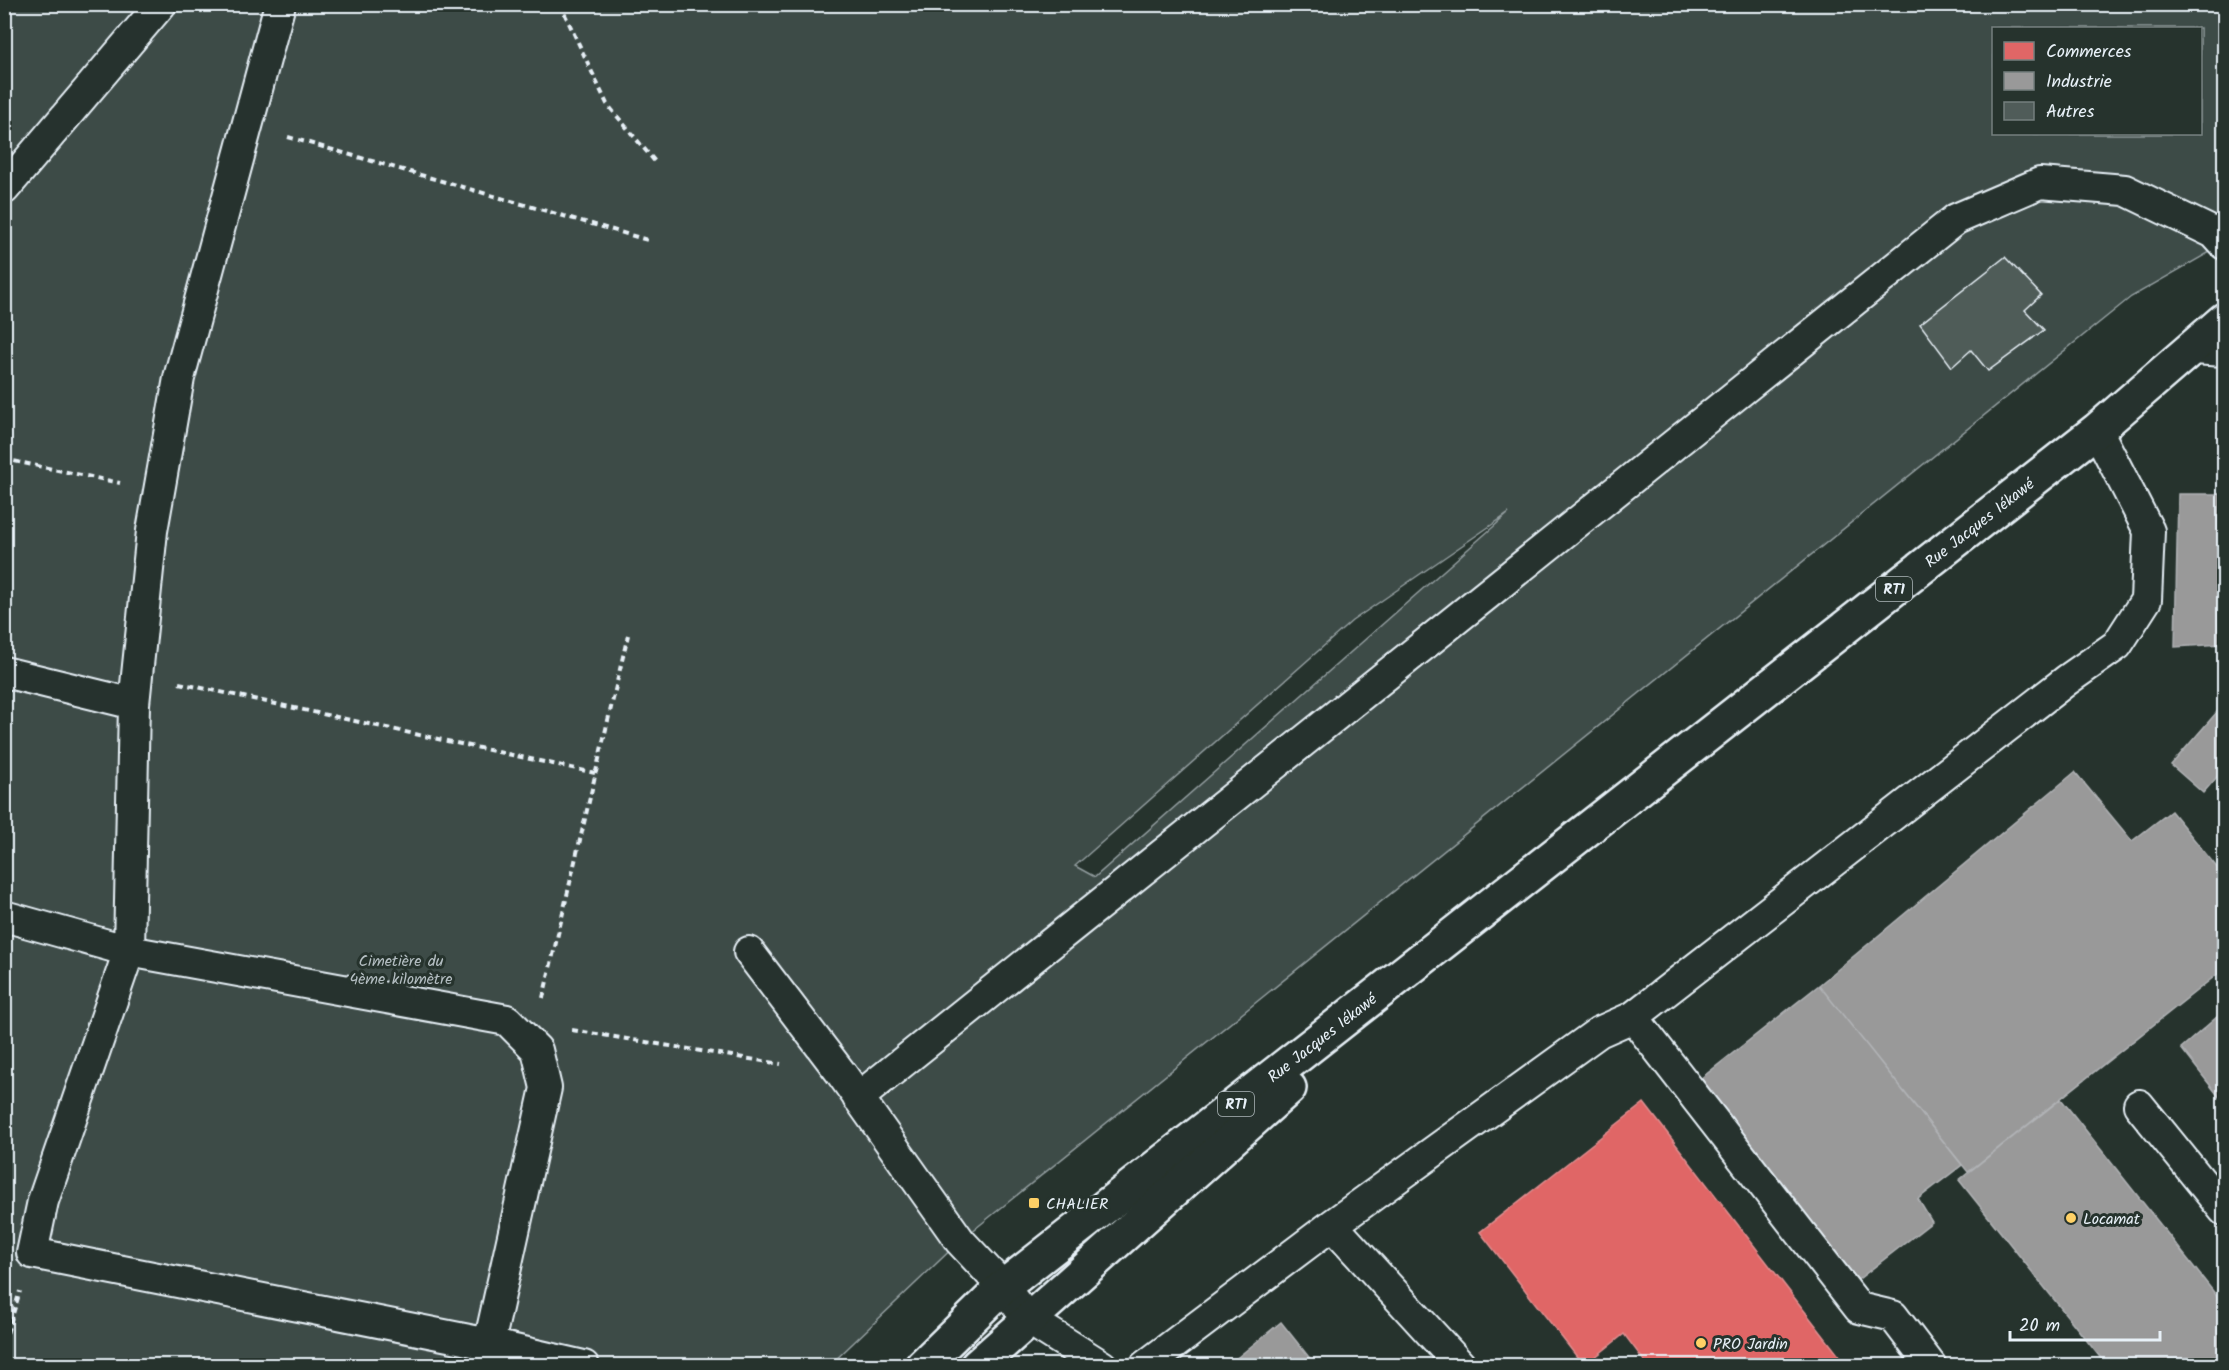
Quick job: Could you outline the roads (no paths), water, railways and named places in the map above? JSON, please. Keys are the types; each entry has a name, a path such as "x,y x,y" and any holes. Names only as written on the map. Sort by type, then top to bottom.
{"main road":[{"name":"Rue Jacques Iékawé","path":"921,1365 1003,1287 2097,430 2209,350 2224,320"},
{"name":"Rue Jacques Iékawé","path":"977,1365 1559,851"}],"lane":[{"path":"4,189 161,4"},
{"path":"280,4 179,378 152,531 134,704 129,951 43,1201 32,1253 486,1355 584,1365"},
{"path":"858,1098 1956,219 2040,183 2125,190 2214,233 2224,244"},
{"path":"1145,1365 1332,1225 1599,1032 1633,1017 2067,680 2117,645 2146,600 2149,531 2097,430"},
{"path":"4,672 134,704"},
{"path":"4,916 129,951 507,1020 537,1050 546,1088 486,1355"},
{"path":"749,952 841,1073 960,1241 1003,1287 1028,1319 1102,1365"},
{"path":"1633,1017 1859,1308 1893,1317 1931,1365"},
{"path":"2139,1105 2224,1210"},
{"path":"1332,1225 1461,1365"}],"place":[{"name":"CHALIER","path":"1034,1203"},
{"name":"Locamat","path":"2071,1218"},
{"name":"PRO Jardin","path":"1701,1343"}],"park label":[{"name":"Cimetière du 4ème kilomètre","path":"401,969"}]}
